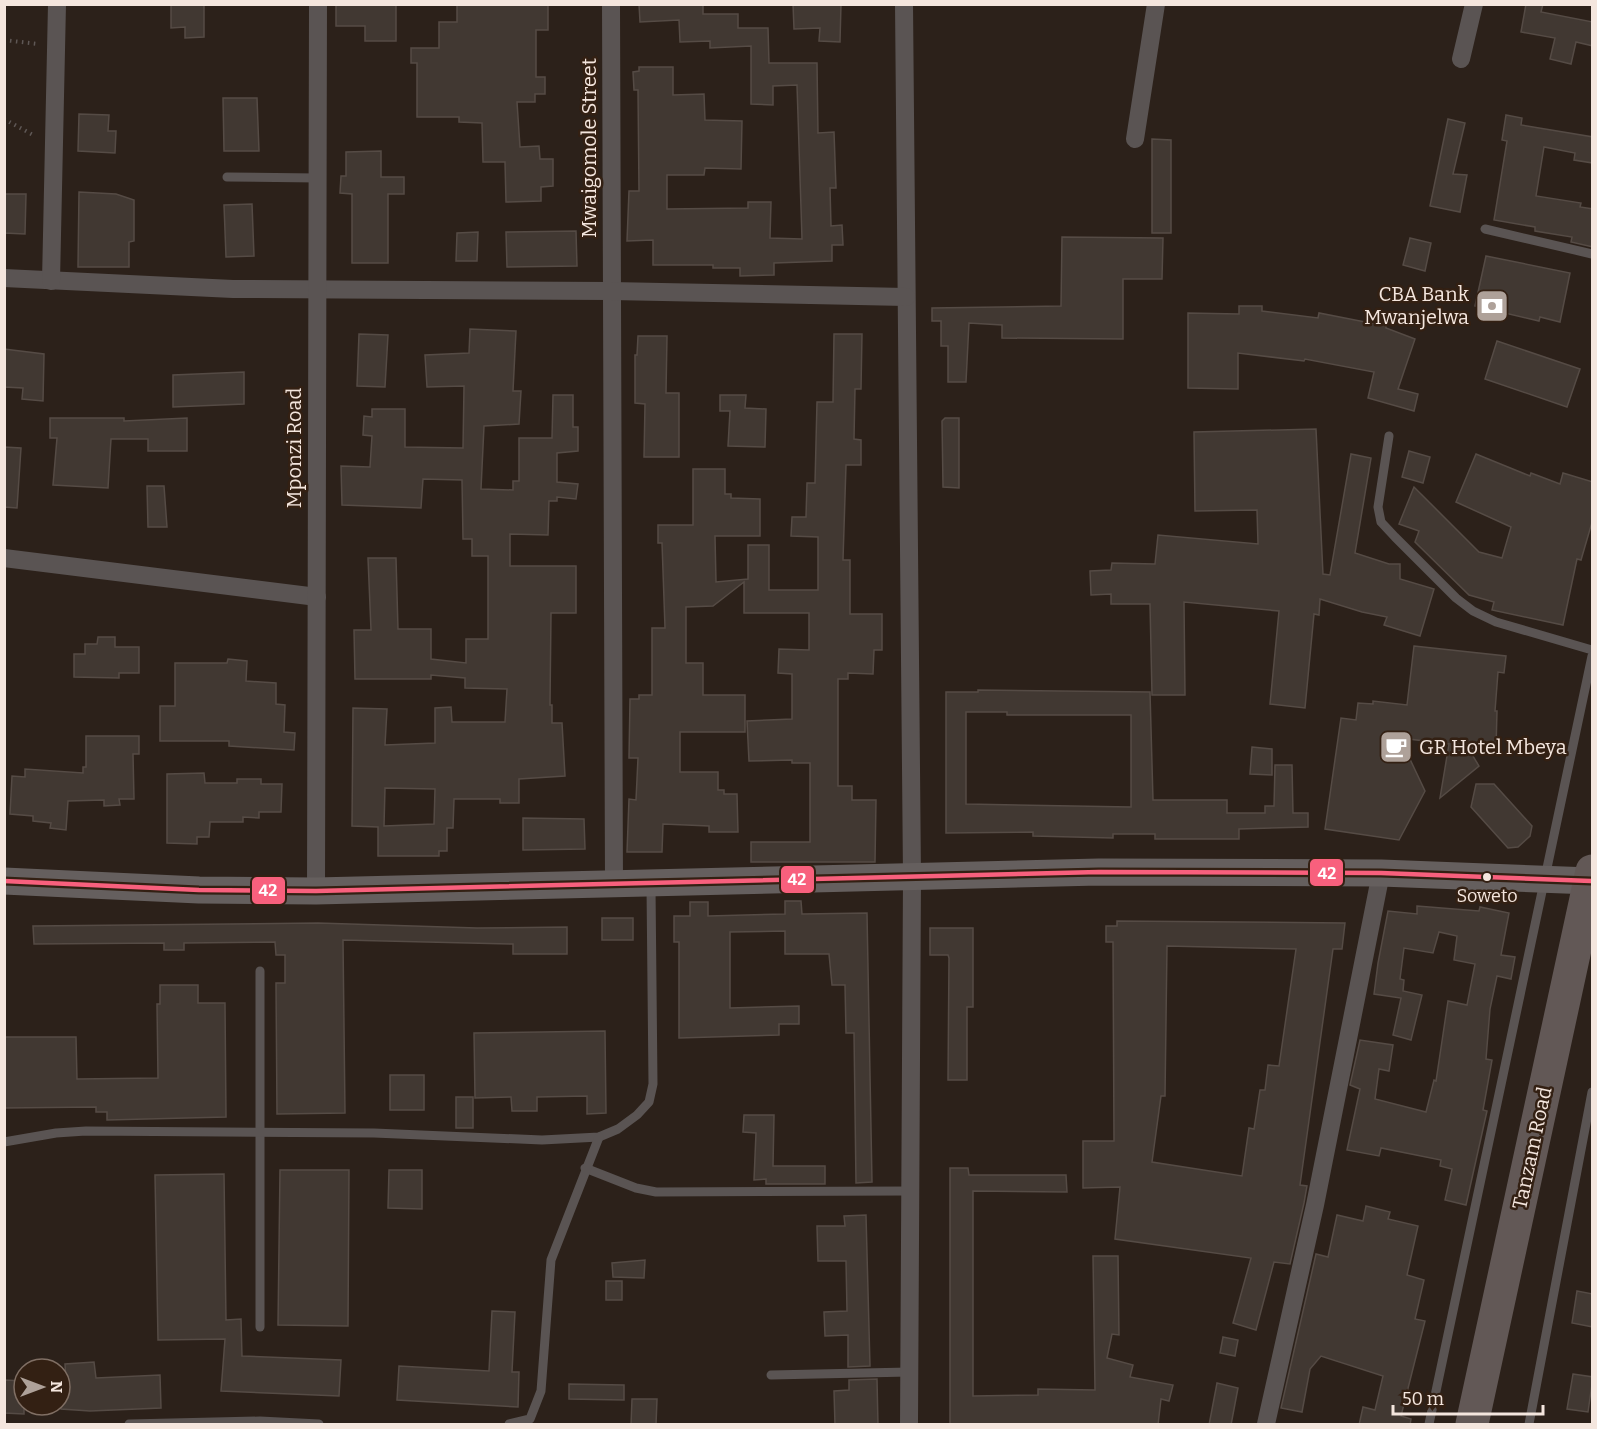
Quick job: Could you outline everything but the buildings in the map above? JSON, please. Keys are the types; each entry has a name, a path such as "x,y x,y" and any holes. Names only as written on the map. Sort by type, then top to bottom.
{"highway":[{"name":"Tanzam Road","path":"1472,1425 1592,876"}],"street":[{"path":"51,281 57,4"},
{"name":"Mponzi Road","path":"316,891 318,4"},
{"name":"Mwaigomole Street","path":"611,4 614,885"},
{"path":"904,4 912,877 909,1425"},
{"path":"1135,139 1156,4"},
{"path":"1461,59 1474,4"},
{"path":"4,278 317,290 612,291 906,297"},
{"path":"4,558 316,597"},
{"path":"4,881 199,890 316,891 1099,872 1381,873 1546,879 1592,876"},
{"path":"1266,1425 1315,1205 1381,873"}],"lane":[{"path":"227,177 318,178"},
{"path":"1485,229 1593,254"},
{"path":"1389,436 1378,507 1381,522 1395,537 1455,598 1473,611 1496,622 1593,650"},
{"path":"1429,1425 1593,656"},
{"path":"4,1142 56,1133 86,1131 374,1132 542,1140 598,1137 618,1129 637,1115 649,1102 653,1084 651,884"},
{"path":"260,971 260,1327"},
{"path":"1529,1425 1593,1092"},
{"path":"509,1425 530,1419 541,1391 551,1260 598,1137"},
{"path":"585,1168 636,1188 656,1192 910,1191"},
{"path":"771,1375 909,1372"},
{"path":"129,1425 249,1421 319,1425"}],"path":[{"path":"4,40 56,45"},
{"path":"4,119 34,134 54,156"}],"transit line":[{"name":"42","path":"4,881 199,890 316,891 1099,872 1381,873 1591,881"}],"place":[{"name":"CBA Bank Mwanjelwa","path":"1492,306"},
{"name":"GR Hotel Mbeya","path":"1396,747"},
{"name":"Soweto","path":"1487,877"}]}
